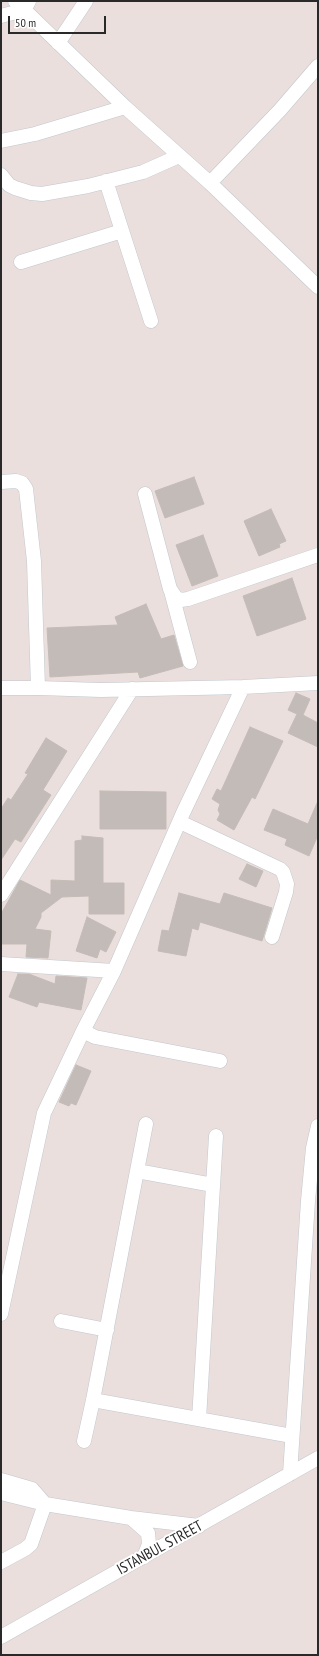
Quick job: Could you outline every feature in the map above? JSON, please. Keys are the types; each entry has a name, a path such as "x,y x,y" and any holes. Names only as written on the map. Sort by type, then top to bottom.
{"street":[{"path":"58,43 86,1"},
{"path":"1,16 23,4 58,43 124,107 210,183 318,287"},
{"path":"210,183 280,110 318,66"},
{"path":"1,141 35,134 124,107"},
{"path":"1,175 9,185 15,188 31,193 42,194 143,172 179,156"},
{"path":"106,181 151,321"},
{"path":"21,262 122,231"},
{"path":"1,482 16,481 22,483 26,489 34,561 38,688"},
{"path":"145,494 190,662"},
{"path":"170,589 176,598 188,600 318,555"},
{"path":"1,688 132,690 318,683"},
{"path":"1,1314 7,1261 44,1113 114,971 180,822 243,687"},
{"path":"1,895 132,690"},
{"path":"180,822 282,872 287,884 286,892 272,937"},
{"path":"1,964 114,971"},
{"path":"83,1032 95,1037 220,1061"},
{"path":"84,1441 94,1400 146,1124"},
{"path":"290,1474 308,1200 313,1148 318,1126"},
{"path":"199,1419 216,1136"},
{"path":"137,1171 213,1185"},
{"path":"61,1321 107,1330"},
{"path":"94,1400 292,1436"},
{"name":"ISTANBUL STREET","path":"1,1636 318,1458"},
{"path":"1,1480 32,1489 45,1504"},
{"path":"1,1493 45,1504 132,1518 199,1526"},
{"path":"1,1562 25,1549 31,1544 45,1504"},
{"path":"132,1518 147,1531 149,1536 144,1557"}],"building":[{"path":"194,477 204,504 165,518 155,491"},
{"path":"271,509 286,541 279,544 280,547 259,556 244,521"},
{"path":"203,535 218,576 192,586 176,545"},
{"path":"292,578 306,619 257,636 243,596"},
{"path":"146,604 161,639 174,635 183,666 140,678 138,672 50,677 47,628 118,625 115,617"},
{"path":"296,693 310,699 303,715 318,723 318,747 288,733 297,714 288,710"},
{"path":"250,727 283,741 255,799 252,797 234,830 217,820 220,814 218,810 220,804 212,799 217,789 221,791"},
{"path":"46,738 67,751 43,790 51,795 21,842 15,839 1,860 1,809 8,798 11,800 28,774 25,773"},
{"path":"100,791 166,792 166,829 100,829"},
{"path":"318,801 318,835 309,856 285,845 287,839 264,830 273,809 308,824"},
{"path":"82,836 103,838 103,883 124,883 124,914 89,914 89,896 62,897 41,913 41,917 35,929 51,931 48,958 26,957 27,944 1,944 1,914 20,880 51,895 51,880 75,881 75,841 82,840"},
{"path":"247,864 263,871 256,887 239,879"},
{"path":"179,893 220,904 224,893 272,908 262,941 200,922 198,930 192,928 186,956 158,951 162,930 169,931"},
{"path":"87,917 116,932 106,952 100,949 97,958 76,951"},
{"path":"18,974 29,974 55,984 56,976 87,978 81,1010 39,1002 37,1007 9,997"},
{"path":"76,1065 91,1071 76,1105 71,1103 69,1106 59,1102"}]}
